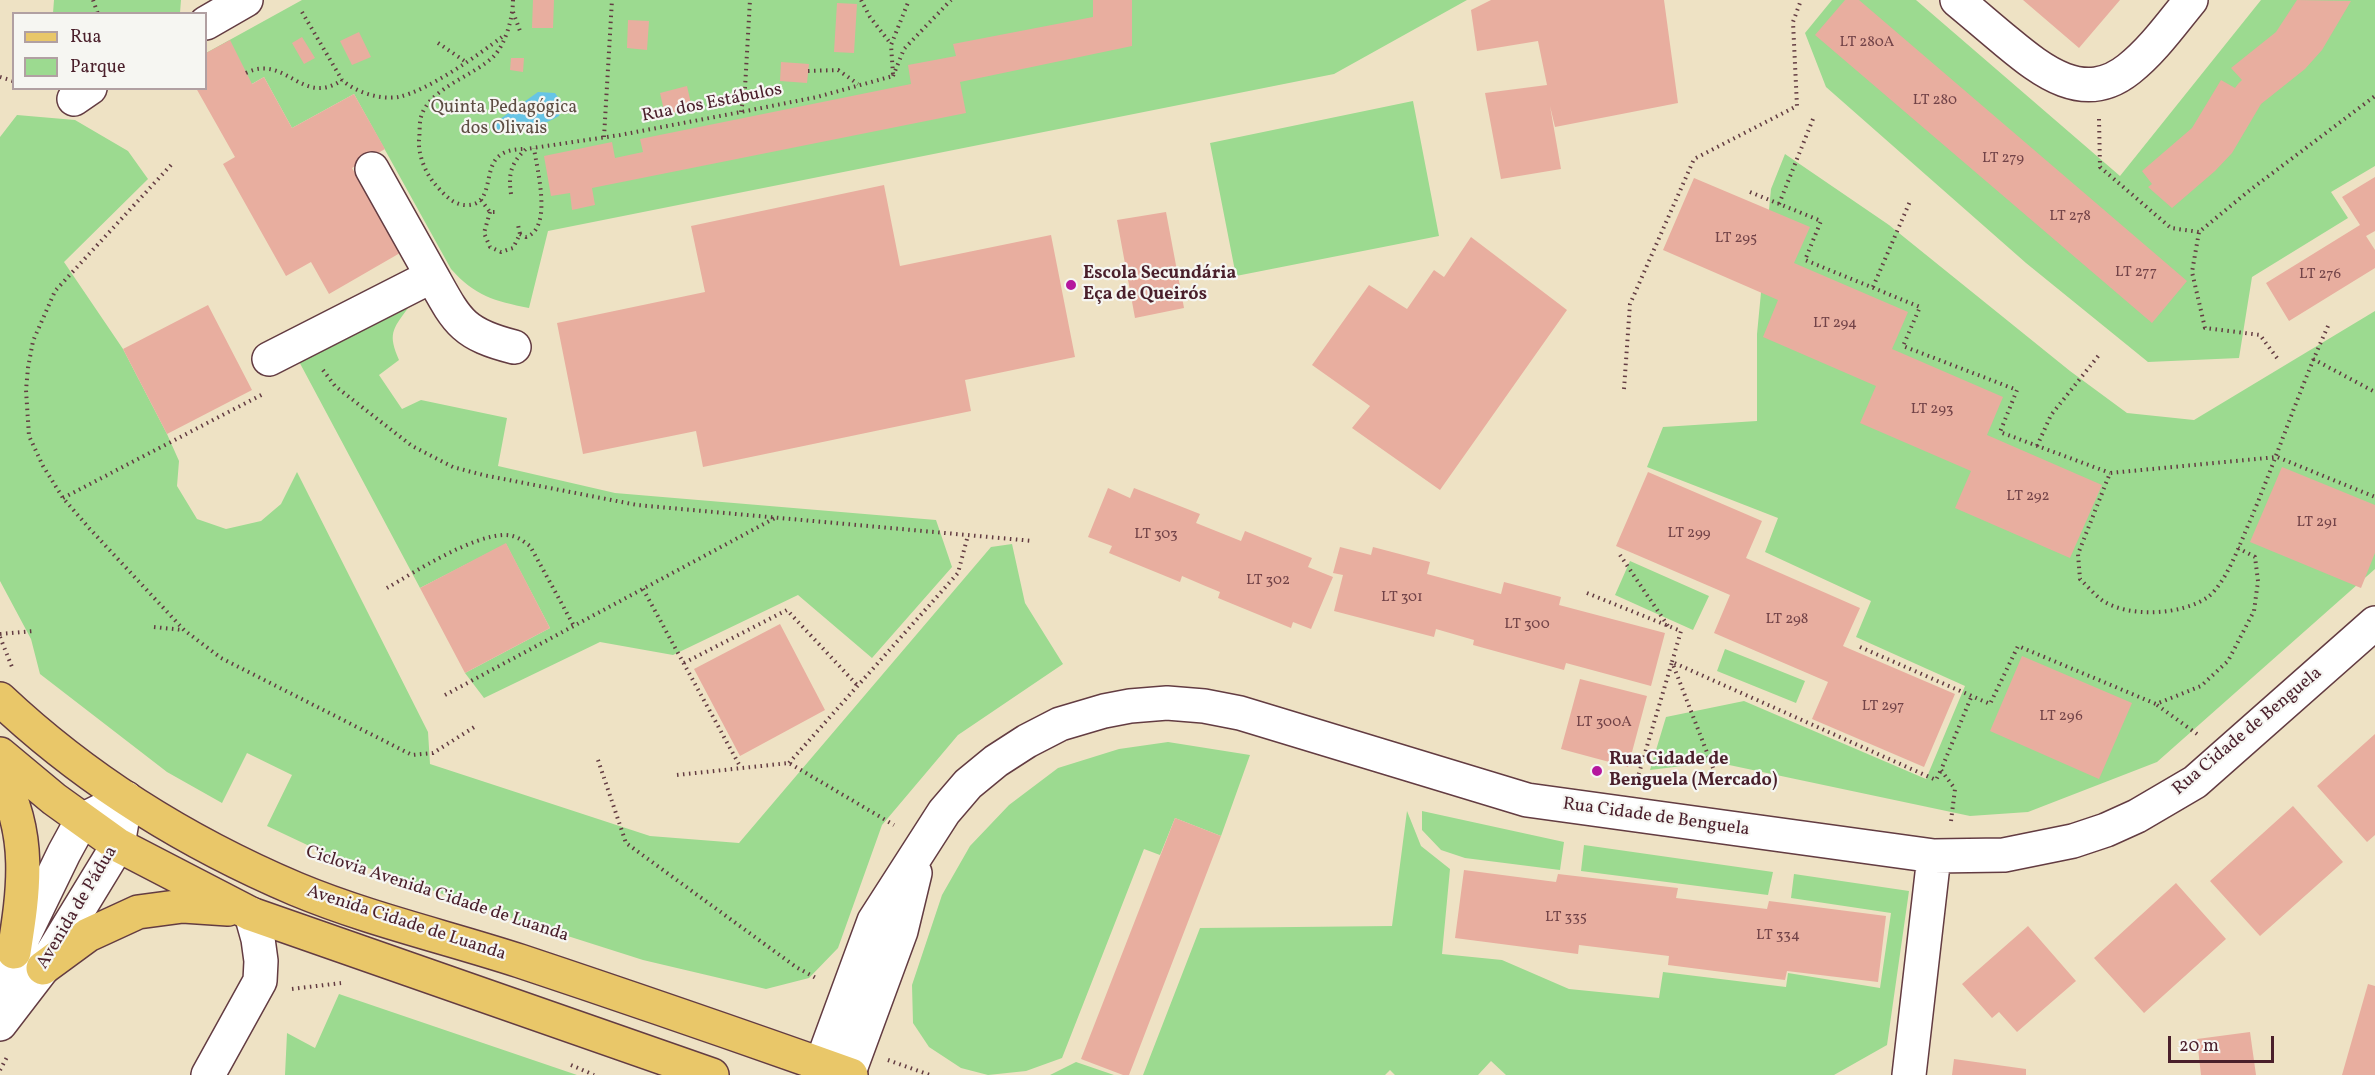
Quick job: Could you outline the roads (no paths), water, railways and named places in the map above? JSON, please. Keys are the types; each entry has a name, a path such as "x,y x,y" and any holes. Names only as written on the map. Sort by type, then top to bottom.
{"main road":[{"name":"Avenida Cidade de Luanda","path":"7,686 34,731 126,798 170,826 296,889 338,905 519,961 841,1069"},
{"path":"0,754 82,820 118,845 246,912 712,1075"},
{"path":"0,776 18,817 22,839 24,884 14,952"},
{"path":"43,968 88,935 138,912 183,906 246,912"}],"street":[{"path":"207,21 246,0"},
{"path":"1958,0 2036,66 2053,77 2071,83 2097,83 2110,80 2127,70 2142,57 2191,0"},
{"path":"372,169 458,319 471,333 492,342 514,347"},
{"path":"269,359 432,276"},
{"name":"Rua Cidade de Benguela","path":"841,1069 874,921 944,812 968,784 996,761 1027,741 1060,724 1104,711 1167,703 1204,706 1239,712 1527,800 1934,856 1969,857 2039,849 2106,830 2147,811 2195,782 2375,623"},
{"path":"82,820 126,798"},
{"name":"Avenida de Pádua","path":"0,1024 43,968 118,845 126,798"},
{"name":"Avenida de Pádua","path":"0,985 14,952 82,820"},
{"path":"1909,1075 1934,856"},
{"path":"208,1075 260,981 260,950 246,912"}],"water":[{"path":"538,92 555,93 563,104 559,116 527,129 510,133 495,132 496,122"}],"place":[{"name":"Escola Secundária Eça de Queirós","path":"1071,285"},
{"name":"Rua Cidade de Benguela (Mercado)","path":"1597,771"}],"park label":[{"name":"Quinta Pedagógica dos Olivais","path":"504,119"}]}
